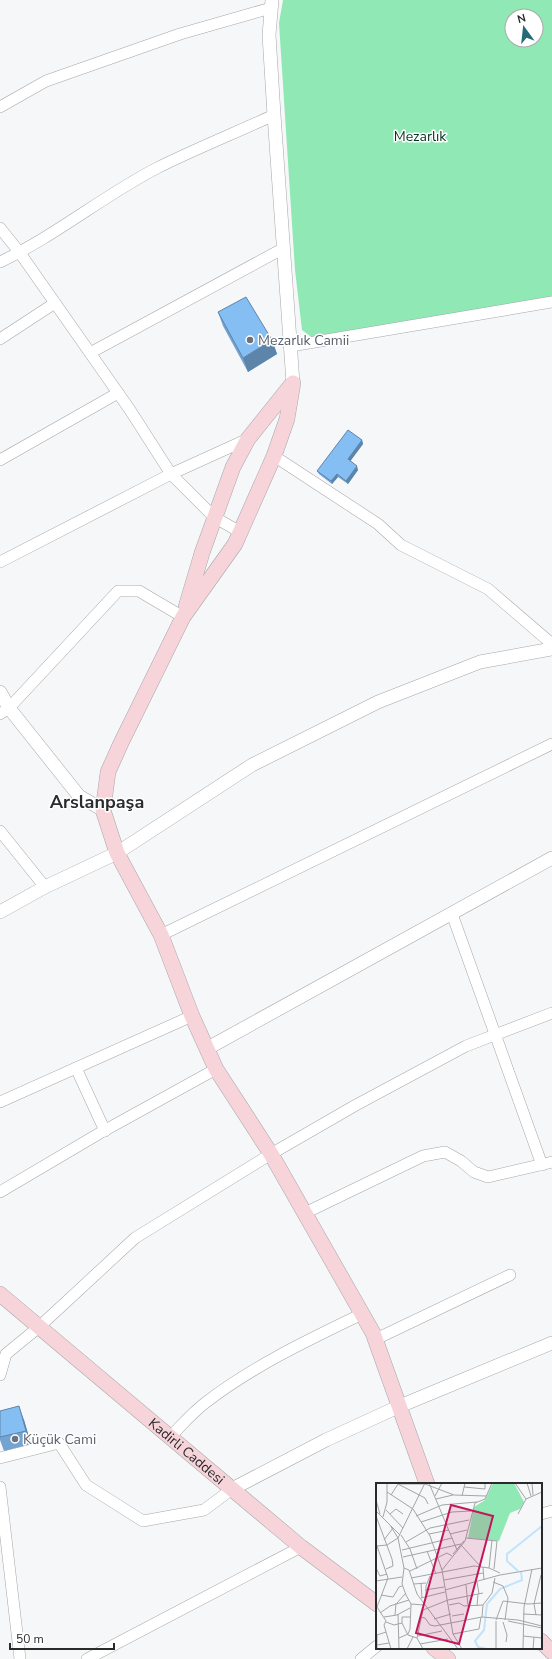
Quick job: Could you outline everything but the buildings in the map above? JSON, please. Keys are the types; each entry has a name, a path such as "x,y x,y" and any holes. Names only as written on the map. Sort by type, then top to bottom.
{"main road":[{"path":"183,617 214,517 234,467 248,439 293,383"},
{"path":"293,383 287,419 274,456 235,544 183,617 108,772 103,810 117,853 161,935 192,1016 208,1048 216,1069 271,1154 376,1339 427,1483"},
{"name":"Kadirli Caddesi","path":"2,1297 301,1547 376,1603"},
{"path":"542,1642 552,1652"},
{"path":"435,1649 448,1659"}],"street":[{"path":"0,107 54,79 180,34 272,4 270,36 274,115 293,383"},
{"path":"0,262 20,253 157,168 274,115"},
{"path":"0,228 20,253 118,393 171,474 214,517 240,532"},
{"path":"90,353 284,248"},
{"path":"291,346 552,302"},
{"path":"0,339 55,303"},
{"path":"0,460 118,393"},
{"path":"0,562 171,474 248,439"},
{"path":"274,456 378,524 401,545 488,588 552,644"},
{"path":"4,711 118,591 139,591 183,617"},
{"path":"0,912 45,886 117,853 252,765 378,702 480,662 552,649"},
{"path":"0,692 4,711 79,796 103,810"},
{"path":"161,935 552,744"},
{"path":"0,831 45,886"},
{"path":"208,1048 552,858"},
{"path":"305,1213 423,1156 445,1152 461,1161 474,1172 488,1176 547,1164 495,1035 452,914"},
{"path":"0,1374 6,1354 39,1327 135,1238 271,1154 363,1101 466,1046 552,1013"},
{"path":"0,1102 192,1016"},
{"path":"76,1068 105,1131"},
{"path":"0,1192 216,1069"},
{"path":"376,1339 510,1275"},
{"path":"170,1437 204,1404 244,1375 298,1345 362,1314"},
{"path":"0,1458 59,1443 86,1484 143,1521 204,1510 232,1489 326,1440 400,1406 552,1343"},
{"path":"0,1487 1,1507 20,1659"},
{"path":"542,1514 552,1511"},
{"path":"87,1659 301,1547"},
{"path":"361,1659 376,1647"}],"green space":[{"name":"Mezarlık","path":"283,0 552,0 552,299 314,339 302,330 295,270 279,23"}],"place":[{"name":"Mezarlık Camii","path":"250,340"},
{"name":"Küçük Cami","path":"15,1439"}],"district":[{"name":"Arslanpaşa","path":"97,802"}]}
